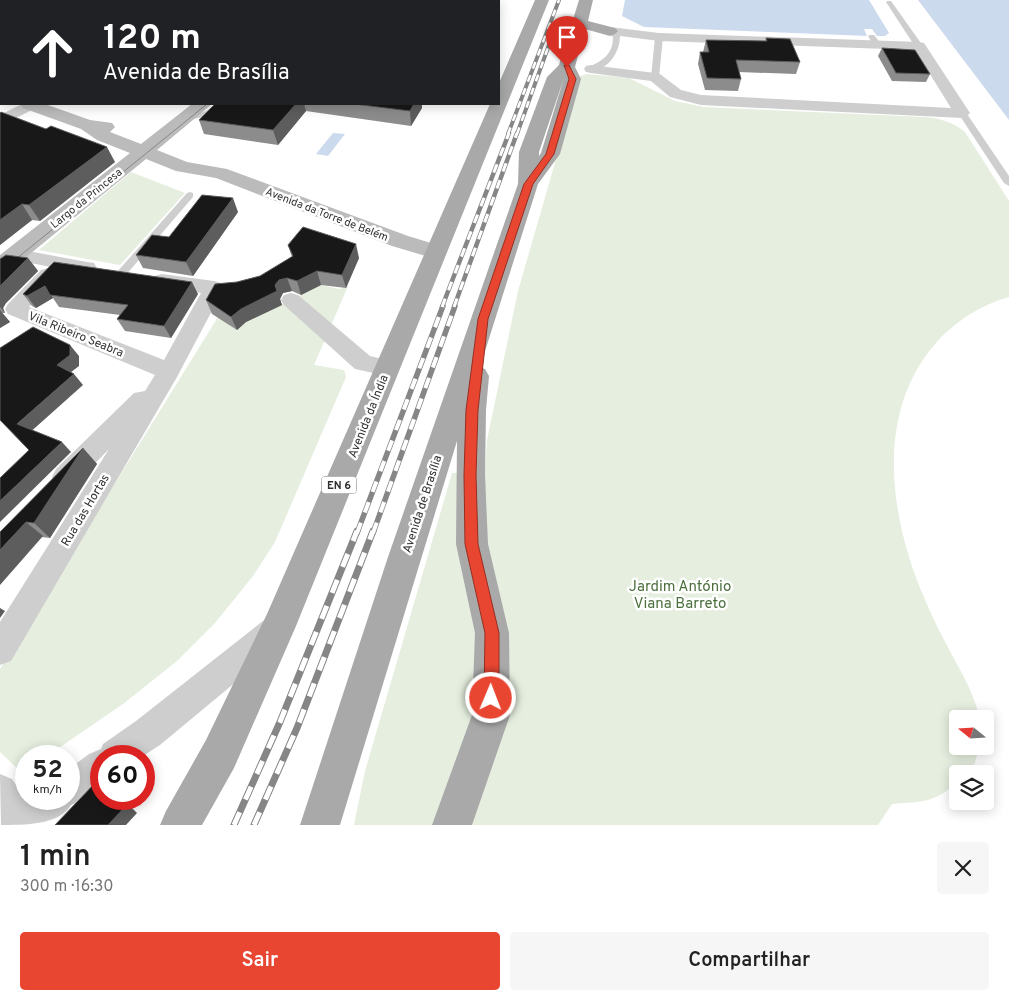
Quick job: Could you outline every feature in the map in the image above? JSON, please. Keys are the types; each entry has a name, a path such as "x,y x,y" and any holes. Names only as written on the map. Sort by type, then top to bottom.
{"main road":[{"name":"Avenida da Índia","path":"500,100 542,0"},
{"name":"Avenida de Brasília","path":"320,825 404,558 528,184 550,154 573,79 567,67 586,0"},
{"path":"579,23 610,31"},
{"path":"567,67 591,69"},
{"name":"Avenida da Índia","path":"180,825 220,754 279,626 498,105"},
{"path":"452,825 491,715 492,633 472,544 470,475 472,410 483,319"}],"street":[{"path":"610,31 659,37 875,40 919,46 962,113"},
{"path":"591,69 655,77 664,87 678,96 701,100 962,113"},
{"path":"0,121 28,105"},
{"name":"Avenida da Torre de Belém","path":"33,105 87,124 104,136 150,147 183,167 220,173 400,241 436,252"},
{"name":"Largo da Princesa","path":"8,261 202,105"},
{"path":"8,261 60,263 214,288 169,371 47,495"},
{"name":"Vila Ribeiro Seabra","path":"60,263 15,309 169,371"},
{"path":"291,300 363,362 387,368"},
{"name":"Rua das Hortas","path":"0,650 169,371"},
{"path":"130,745 279,626"},
{"path":"0,791 13,810 19,825 40,810"}],"lane":[{"path":"889,2 919,46"},
{"path":"591,69 612,58 617,39 610,31"},
{"path":"655,77 659,37"},
{"path":"185,119 209,113 220,105"},
{"path":"962,113 1009,183"},
{"path":"121,274 190,195"}],"green space":[{"name":"Jardim António Viana Barreto","path":"587,74 629,78 675,101 704,107 924,117 951,123 965,132 1009,201 1009,297 988,304 951,328 936,343 917,370 904,399 896,430 894,462 901,526 909,558 933,618 969,686 978,710 949,710 949,755 977,755 973,765 949,765 949,789 941,795 920,802 892,804 878,825 354,825 365,771 452,473 485,471 487,440 518,291 580,76"},
{"path":"131,172 185,193 120,265 39,250"},
{"path":"321,285 339,289 348,286 314,365 344,370 346,377 275,542 253,576 215,623 177,661 123,704 63,745 15,745 15,766 0,752 0,669 218,317 237,330 246,322"}],"water":[{"path":"625,0 869,0 889,33 885,36 877,36 872,29 864,29 867,36 644,27 622,16"},
{"path":"918,0 1009,0 1009,120"},
{"path":"333,133 345,134 328,156 316,154"}],"building":[{"path":"766,38 790,39 800,62 736,60 741,79 707,78 700,52 709,52 706,40 767,41"},
{"path":"882,48 915,50 930,74 896,73"},
{"path":"214,105 295,105 273,130 199,120"},
{"path":"362,105 413,105 410,111"},
{"path":"1,112 46,129 51,126 107,147 29,205 22,204 0,220"},
{"path":"202,195 233,198 186,262 136,255 152,235 169,237"},
{"path":"303,227 356,244 342,275 317,271 297,281 287,278 279,280 275,285 277,291 241,309 231,317 206,300 215,284 237,282 260,276 293,256 288,245"},
{"path":"6,255 28,258 0,286 0,259"},
{"path":"54,262 192,282 164,326 117,319 128,305 50,295 45,286 27,296 23,294"},
{"path":"33,327 70,345 70,355 57,365 74,374 17,424 62,442 0,501 0,478 29,450 0,420 0,348"},
{"path":"83,448 34,523 26,522 0,550 0,532"},
{"path":"90,788 90,810 122,810 108,825 55,825 69,810 80,810 80,799"}],"tram line":[{"path":"0,272 206,105"}],"railway":[{"path":"508,134 559,0"},
{"path":"517,134 550,42"},
{"path":"442,307 509,133"},
{"path":"454,307 517,133"},
{"path":"357,533 443,306"},
{"path":"373,533 455,306"},
{"path":"234,825 280,722 357,531"},
{"path":"254,825 297,728 373,531"}],"route":[{"path":"491,698 492,633 472,544 470,475 472,410 483,319 528,184 550,154 573,79 567,67"}]}
